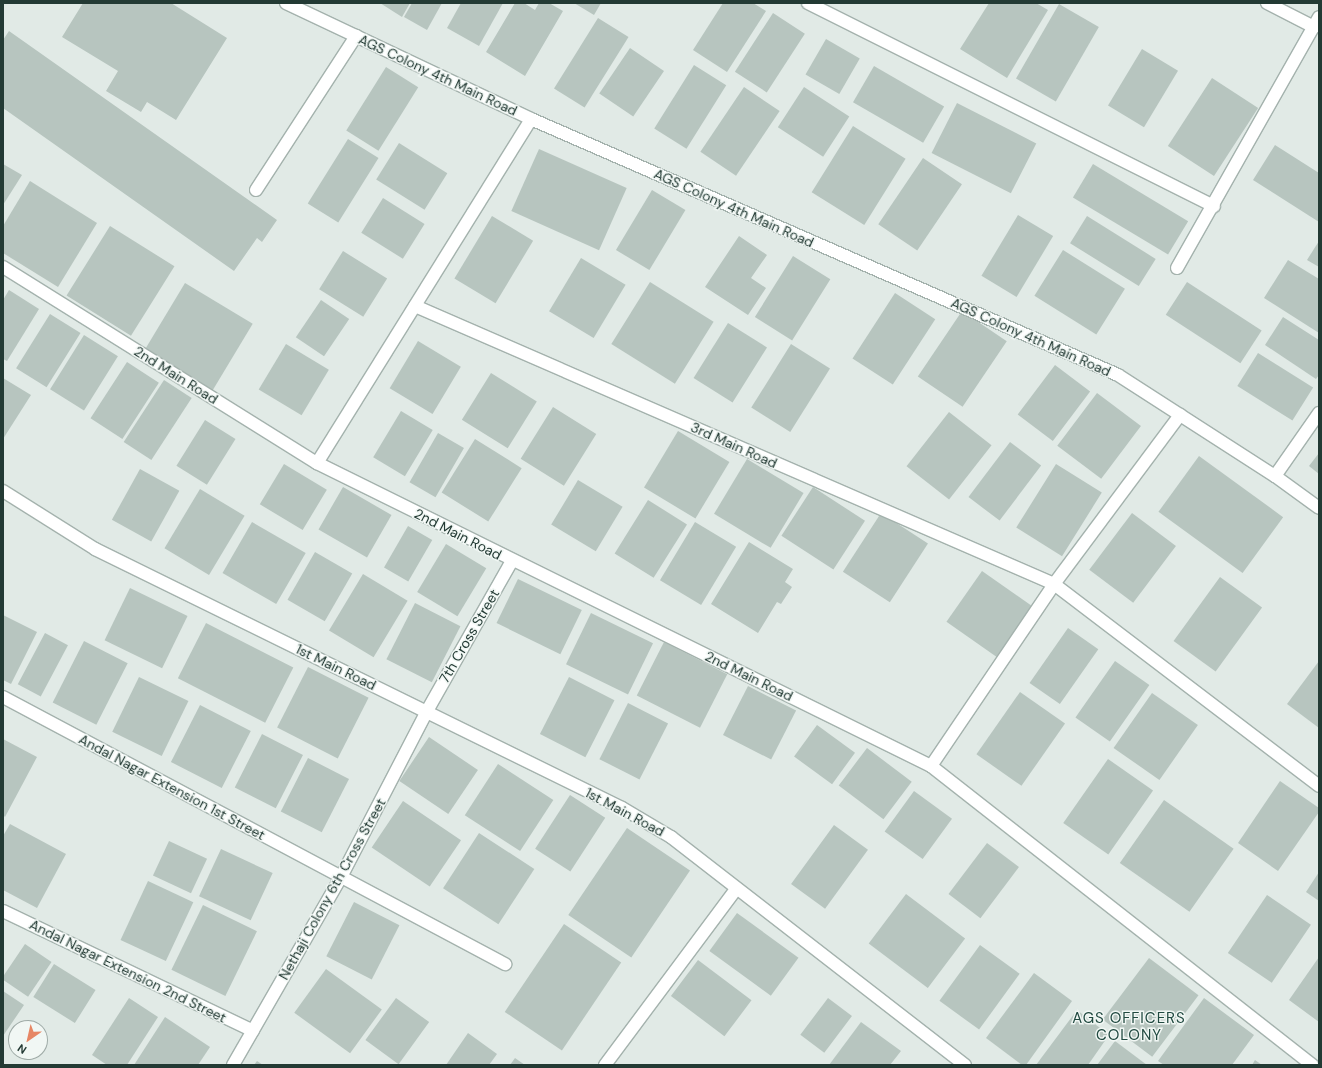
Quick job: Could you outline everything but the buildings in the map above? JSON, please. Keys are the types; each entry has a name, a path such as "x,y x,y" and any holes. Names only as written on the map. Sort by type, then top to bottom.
{"street":[{"path":"808,3 1214,206"},
{"path":"1177,268 1214,206 1316,22 1267,3"},
{"name":"AGS Colony 4th Main Road","path":"294,4 356,36 531,119 1118,375 1275,476 1319,508"},
{"path":"256,190 356,36"},
{"path":"317,463 531,119"},
{"name":"2nd Main Road","path":"3,267 317,463 512,561 931,766 1313,1065"},
{"name":"3rd Main Road","path":"415,306 1054,584 1319,786"},
{"path":"1275,476 1319,413"},
{"path":"931,766 1054,584 1180,415"},
{"name":"1st Main Road","path":"3,492 95,549 622,808 671,837 736,889 965,1065"},
{"name":"7th Cross Street","path":"427,711 512,561"},
{"name":"Andal Nagar Extension 1st Street","path":"3,697 505,964"},
{"name":"Nethaji Colony 6th Cross Street","path":"233,1065 341,877 427,711"},
{"path":"605,1065 736,889"},
{"name":"Andal Nagar Extension 2nd Street","path":"3,911 253,1031"}],"district":[{"name":"AGS OFFICERS COLONY","path":"1129,1026"}]}
